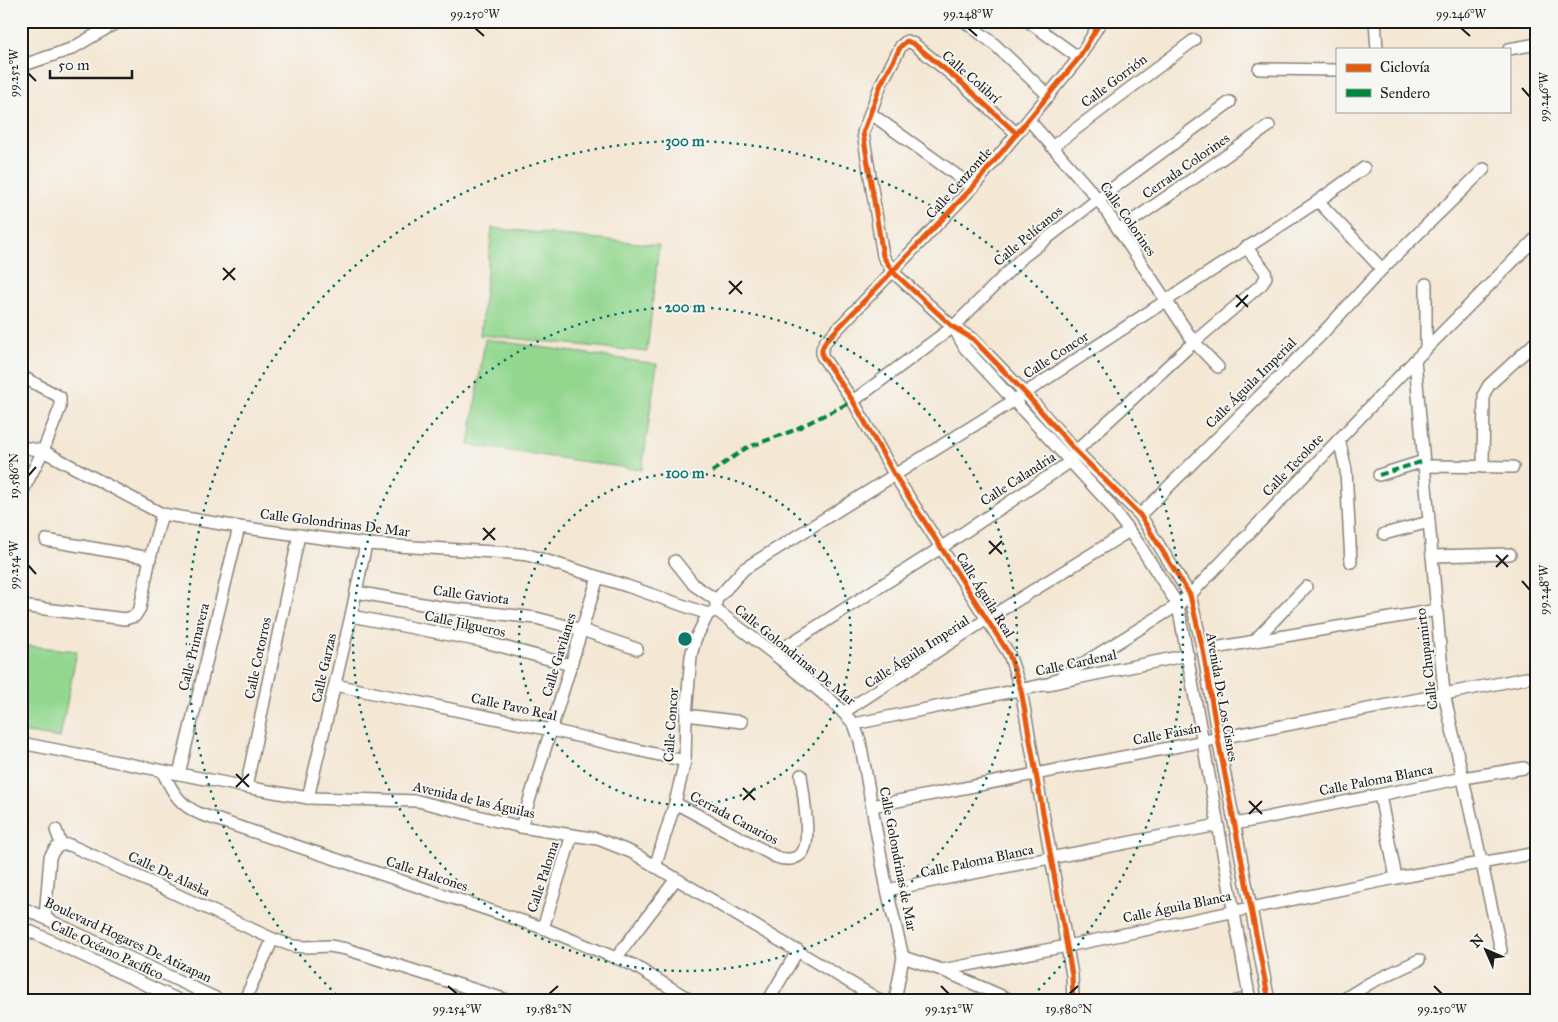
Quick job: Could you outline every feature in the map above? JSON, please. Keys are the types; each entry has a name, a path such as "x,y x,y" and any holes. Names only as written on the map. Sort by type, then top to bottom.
{"street":[{"path":"21,66 71,49 114,24 126,21"},
{"path":"964,21 993,44 1049,96"},
{"path":"1028,21 1079,58"},
{"name":"Calle Cenzontle","path":"822,349 825,342 973,187 1079,58 1101,21"},
{"path":"1375,21 1378,48"},
{"name":"Calle Gorrión","path":"1052,146 1194,40"},
{"name":"Calle Colibrí","path":"870,113 880,84 901,46 907,41 914,44 963,84 1017,134"},
{"path":"1510,49 1537,44"},
{"path":"1260,69 1336,70"},
{"name":"Calle Pelícanos","path":"854,401 953,327 1023,257 1230,102"},
{"path":"893,272 883,256 863,142 863,133 870,113 973,187"},
{"name":"Calle Colorines","path":"1029,120 1098,199 1194,342 1218,367"},
{"name":"Cerrada Colorines","path":"1119,230 1269,126"},
{"name":"Calle Concor","path":"655,867 685,761 686,715 691,656 695,640 713,608 744,569 1013,400 1318,201 1364,168"},
{"name":"Calle Águila Imperial","path":"1140,515 1320,336 1382,269 1484,169"},
{"path":"1318,201 1382,269"},
{"name":"Calle Tecolote","path":"1048,685 1178,605 1190,595 1415,360 1537,237"},
{"name":"Calle Calandria","path":"774,654 942,547 1070,462 1076,451 1194,342 1262,284 1266,277 1265,271 1246,247"},
{"name":"Avenida De Los Cisnes","path":"893,272 953,327 973,339 1025,392 1076,451 1140,515 1190,595 1203,650 1218,739 1269,1001"},
{"path":"1426,284 1426,349"},
{"name":"Avenida De Los Cisnes","path":"953,327 964,348 1107,501 1178,605 1250,1000"},
{"path":"1483,467 1482,405 1484,394 1489,386 1537,341"},
{"name":"Calle Águila Real","path":"822,349 822,356 854,401 894,474 1009,654 1021,690 1072,975 1073,1001"},
{"name":"Calle Chupamirto","path":"1415,360 1444,693 1502,950"},
{"path":"21,376 60,397 60,408 43,451 21,494"},
{"path":"1340,438 1346,470 1351,562"},
{"path":"21,449 28,448 43,451"},
{"name":"Calle Golondrinas De Mar","path":"43,451 162,514 239,527 366,544 509,553 528,556 627,586 713,608"},
{"path":"1379,475 1424,463 1513,468"},
{"path":"21,606 125,619 135,616 140,608 150,558 162,514"},
{"path":"1384,534 1429,522"},
{"name":"Calle Primavera","path":"178,774 239,527"},
{"name":"Calle Águila Imperial","path":"844,712 987,619 1129,531"},
{"name":"Calle Cotorros","path":"246,787 299,535"},
{"path":"46,540 150,558"},
{"name":"Calle Garzas","path":"308,798 366,544"},
{"path":"1432,556 1510,554"},
{"name":"Calle Golondrinas De Mar","path":"675,561 713,608 774,654 844,712 854,724"},
{"name":"Calle Gavilanes","path":"522,827 598,577"},
{"path":"1254,641 1306,587"},
{"name":"Calle Gaviota","path":"356,592 439,607 536,618 582,630 637,649"},
{"path":"1203,650 1436,610"},
{"name":"Calle Jilgueros","path":"351,616 481,641 571,666"},
{"name":"Calle Cardenal","path":"854,724 1188,655"},
{"name":"Calle Faisán","path":"872,806 1526,678"},
{"name":"Calle Pavo Real","path":"335,685 552,730 685,761"},
{"path":"686,715 742,722"},
{"name":"Calle Golondrinas de Mar","path":"854,724 860,741 887,890 902,957 895,1001"},
{"name":"Avenida de las Águilas","path":"21,743 308,798 418,801 522,827 608,842 633,854 798,950 881,1001"},
{"name":"Calle Paloma Blanca","path":"1234,824 1464,778 1524,768"},
{"name":"Calle Halcones","path":"162,771 178,800 188,809 543,928 633,966 692,1001"},
{"name":"Cerrada Canarios","path":"674,803 781,859 796,858 805,848 807,837 802,775"},
{"path":"1380,795 1396,878"},
{"name":"Calle Paloma Blanca","path":"887,890 1218,825"},
{"path":"45,918 50,857 54,849 61,844 56,830"},
{"name":"Calle Paloma","path":"543,928 572,835"},
{"name":"Calle De Alaska","path":"61,844 70,845 273,939 293,946 346,948 510,1001"},
{"name":"Calle Águila Blanca","path":"942,970 1396,878 1537,853"},
{"path":"616,958 676,879"},
{"name":"Boulevard Hogares De Atizapan","path":"21,907 222,1001"},
{"name":"Calle Océano Pacífico","path":"21,927 181,1001"},
{"path":"244,1001 273,939"},
{"path":"768,1001 798,950"},
{"path":"902,957 942,970 1013,1001"},
{"path":"1341,1001 1370,984 1419,960"},
{"path":"150,1001 156,990"},
{"path":"1236,1001 1250,1000"}],"green space":[{"path":"492,228 659,245 647,352 480,335"},
{"path":"485,339 657,364 642,470 469,445"},
{"path":"21,645 77,651 60,738 21,732"}],"marked path":[{"path":"712,472 746,448 792,431 853,401"},
{"path":"1379,475 1424,461"}],"cycle path":[{"path":"1073,1001 1072,975 1021,690 1009,654 894,474 853,401 822,356 822,349 825,342 973,187 1079,58 1101,21"},
{"path":"1017,134 963,84 914,44 907,41 901,46 881,84 863,133 883,256 893,272 953,327 973,339 1025,393 1076,451 1140,515 1190,595 1203,650 1218,739 1269,1001"}]}
